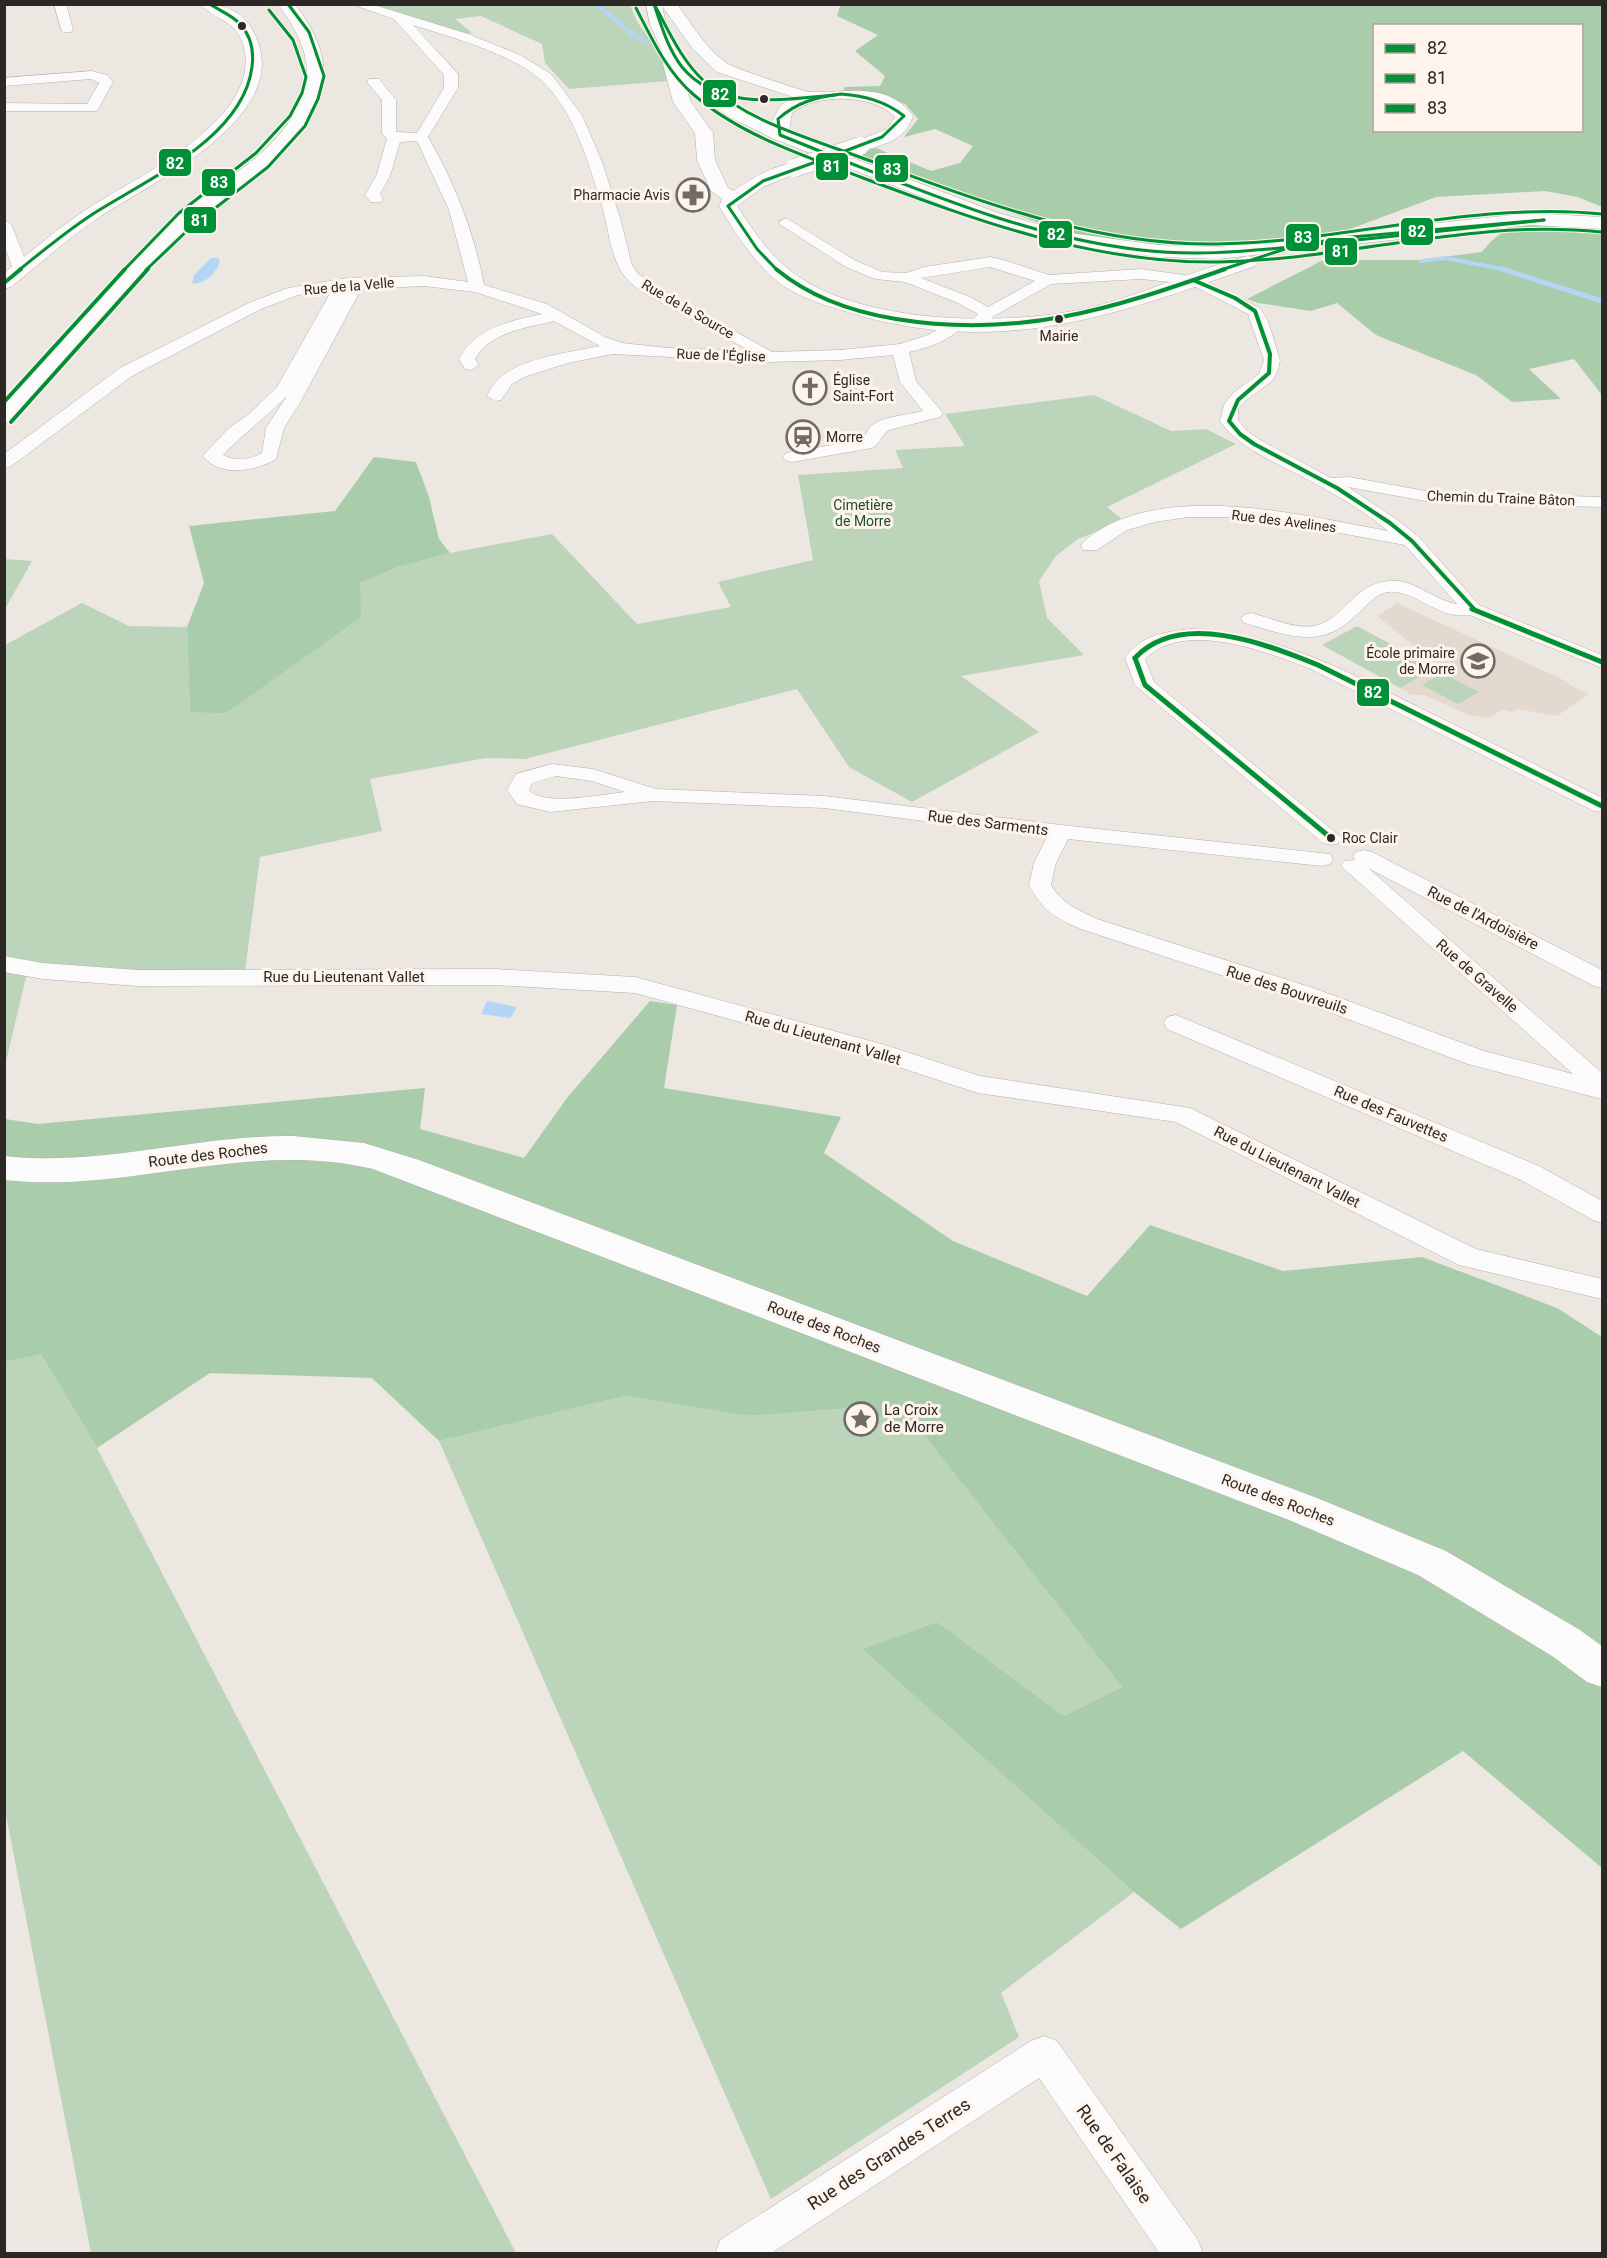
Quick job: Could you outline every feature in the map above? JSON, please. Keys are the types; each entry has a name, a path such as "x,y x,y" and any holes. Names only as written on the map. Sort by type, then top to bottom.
{"street":[{"path":"60,4 67,30"},
{"path":"4,283 92,214 189,152 223,124 244,98 254,78 256,65 248,36 238,22 209,4"},
{"path":"276,4 301,36 315,77"},
{"path":"4,416 88,319 151,253 185,220 244,176 290,131 310,96 315,77 315,60 313,45 300,21 286,4"},
{"name":"Rue de la Source","path":"357,4 464,37 515,58 546,77 575,115 596,162 614,221 624,266 633,277 659,296 762,351 768,357"},
{"path":"645,4 669,52 683,72 698,87 737,114 780,135 991,217 1068,239 1125,248 1189,253 1240,251 1531,219 1602,223"},
{"path":"664,6 673,77 682,102 704,133 706,160 720,191 734,198"},
{"path":"664,6 699,46 723,68 787,88 800,94 802,99"},
{"path":"397,16 451,74 451,88 421,137"},
{"path":"683,72 714,92 734,98 769,101 826,96 866,96 899,109 904,116 903,124 894,132 756,183 734,198 728,206 762,256 785,277 806,290 862,310 894,318 1036,323 1079,316 1299,245"},
{"path":"4,82 92,75 106,82 92,108 4,107"},
{"path":"374,82 389,100 389,133 394,138 421,137"},
{"path":"780,135 778,118 802,99"},
{"path":"421,137 443,174 456,205 477,288"},
{"path":"376,199 372,195 383,176 394,138"},
{"path":"786,222 851,264 880,276 907,278 964,300 972,322"},
{"path":"4,224 21,269"},
{"path":"907,278 924,272 990,262 1048,280 1141,274 1193,280 1246,304 1260,321 1272,360 1266,377 1239,397 1230,409 1229,421 1240,434 1254,444 1329,484 1390,523 1412,541 1473,609 1602,662"},
{"name":"Rue de l'Église","path":"495,396 499,387 510,377 526,370 551,362 620,348 768,357 830,357 900,350 942,336 972,322 1048,280"},
{"name":"Rue de la Velle","path":"4,463 126,372 255,306 294,291 348,283 424,281 477,288 541,307 599,340 620,348"},
{"path":"313,351 278,397 235,432 212,456 220,463 249,465 270,455 275,428 313,351 338,292 348,283"},
{"path":"469,362 469,352 475,345 494,334 518,324 558,315"},
{"path":"792,457 866,444 873,440 875,431 883,426 934,413 908,382 900,350"},
{"name":"Chemin du Traine Bâton","path":"1329,484 1349,482 1401,493 1440,498 1602,502"},
{"name":"Rue des Avelines","path":"1090,546 1119,526 1153,515 1188,513 1244,514 1288,519 1412,541"},
{"path":"1251,619 1310,632 1321,631 1334,626 1375,590 1390,586 1401,588 1457,612 1473,609"},
{"path":"1324,847 1294,809 1145,685 1135,658 1151,643 1173,637 1199,636 1247,640 1279,649 1318,665 1602,806"},
{"name":"Rue des Sarments","path":"653,795 624,784 555,770 524,779 518,790 525,799 550,805 653,795 824,802 1061,832 1324,847 1339,866 1358,861"},
{"name":"Rue des Bouvreuils","path":"1061,832 1046,863 1040,885 1047,898 1062,912 1165,951 1269,983 1477,1058 1602,1088"},
{"name":"Rue de l'Ardoisière","path":"1358,861 1602,980"},
{"name":"Rue de Gravelle","path":"1358,861 1602,1088"},
{"name":"Rue du Lieutenant Vallet","path":"4,964 43,971 138,978 494,977 635,985 876,1051 978,1084 1181,1114 1469,1258 1602,1288"},
{"name":"Rue des Fauvettes","path":"1176,1023 1530,1173 1602,1213"},
{"name":"Route des Roches","path":"4,1168 29,1172 96,1170 223,1150 290,1146 365,1155 433,1178 1303,1509 1432,1563 1566,1642 1602,1669"},
{"name":"Rue des Grandes Terres","path":"734,2253 1044,2054"},
{"name":"Rue de Falaise","path":"1044,2054 1184,2253"}],"shaded area":[{"name":"École primaire de Morre","path":"1397,603 1568,682 1589,694 1557,716 1517,709 1511,712 1503,709 1488,718 1469,715 1424,695 1411,695 1400,688 1441,664 1428,657 1377,616"}],"green space":[{"path":"365,5 630,5 636,20 662,57 668,81 569,89 545,63 542,44 481,16 455,19 472,33 463,34"},
{"path":"809,5 1602,5 1602,207 1578,197 1545,191 1436,197 1334,235 1228,246 1171,246 1096,239 1045,225 883,167 856,153 876,148 931,171 960,163 973,146 935,129 904,137 918,119 905,104 874,94 843,91 845,87 880,86 885,76 855,51 878,35 837,16 840,6"},
{"path":"1561,224 1602,228 1602,395 1574,359 1529,369 1561,399 1512,402 1476,375 1376,335 1337,303 1311,311 1258,303 1247,299 1337,253 1354,260 1419,260 1482,252 1499,235 1508,230 1527,225"},
{"name":"Cimetière de Morre","path":"1094,395 1171,431 1206,429 1236,444 1107,507 1124,521 1078,539 1056,556 1039,581 1047,618 1084,655 961,676 1039,732 912,802 849,767 797,689 525,759 486,758 370,779 382,831 260,857 245,971 26,977 5,1066 5,645 82,603 129,626 187,627 190,712 360,583 398,567 450,553 552,534 637,624 731,607 718,582 813,560 798,475 903,468 895,450 965,446 945,414"},
{"path":"374,457 416,462 429,497 439,539 450,553 398,567 360,583 361,617 226,713 190,712 187,627 204,583 189,526 335,511"},
{"path":"4,559 32,561 5,609"},
{"path":"1357,626 1435,668 1400,688 1322,645"},
{"path":"1442,673 1479,692 1458,704 1422,685"},
{"path":"650,1001 677,1005 664,1088 841,1117 824,1153 953,1241 1087,1296 1150,1225 1283,1271 1422,1257 1557,1308 1602,1337 1602,1868 1463,1751 1181,1929 1134,1892 862,1649 937,1622 1064,1716 1122,1687 921,1431 852,1408 749,1416 625,1396 439,1441 372,1378 210,1373 97,1448 41,1354 5,1362 5,1119 38,1124 425,1088 420,1129 524,1158 567,1098"},
{"path":"41,1354 97,1448 516,2253 91,2253 5,1810 4,1362"},
{"path":"625,1396 749,1416 852,1408 921,1431 1122,1687 1064,1716 937,1622 862,1649 1134,1892 1001,1993 1019,2037 771,2199 439,1441"}],"water":[{"path":"211,258 218,258 220,262 215,271 206,280 192,284 194,275"},
{"path":"487,1001 517,1007 510,1018 481,1014"}],"waterway":[{"path":"596,4 636,37 646,41"},
{"path":"1421,261 1446,258 1502,269"},
{"path":"1502,269 1507,270"},
{"path":"1502,269 1602,301"}],"transit line":[{"name":"82","path":"4,283 82,221 195,149 218,129 237,107 250,84 253,58 251,44 246,32 237,21 210,4"},
{"name":"81","path":"11,422 157,259 191,227 268,167 305,126 318,99 324,76 309,32 288,4"},
{"name":"82","path":"654,4 666,41 682,67 699,84 720,94 744,99 835,95"},
{"name":"83","path":"654,4 687,63 704,82 724,98 746,111 794,133 952,191 1038,220 1082,230 1127,239 1219,244 1303,237 1503,213 1562,211 1602,214"},
{"name":"81","path":"636,8 660,54 675,76 694,95 731,121 815,160 946,209 1034,237 1079,248 1172,261 1219,262 1305,256 1506,231 1563,229 1601,232"},
{"name":"83","path":"4,402 145,247 179,213 256,153 290,116 302,93 306,77 293,40 269,10"},
{"name":"82","path":"841,94 874,99 904,116 890,132 882,137 832,156 780,135 778,119 792,108 815,98 841,94"},
{"name":"82","path":"832,156 984,213 1062,236 1101,244 1141,250 1197,253 1291,247"},
{"name":"82","path":"832,156 790,169 763,181 728,206 757,249 778,271 807,290 841,305 879,316 920,323 962,326 1002,326 1041,322 1130,302 1291,247"},
{"name":"82","path":"1291,247 1341,238 1544,220"},
{"name":"82","path":"1291,247 1544,220"},
{"name":"82","path":"1193,280 1235,298 1255,311 1270,354 1269,373 1238,400 1229,421 1240,434 1254,444 1337,488 1390,523 1412,541 1472,609 1602,662"},
{"name":"82","path":"1135,658 1152,643 1192,634 1236,638 1280,650 1318,665 1602,806"},
{"name":"82","path":"1135,658 1145,685 1331,838"}],"place":[{"name":"Pharmacie Avis","path":"693,195"},
{"name":"Mairie","path":"1059,319"},
{"name":"Église Saint-Fort","path":"810,388"},
{"name":"Morre","path":"803,437"},
{"name":"École primaire de Morre","path":"1478,661"},
{"name":"Roc Clair","path":"1331,838"},
{"name":"La Croix de Morre","path":"861,1419"}]}
